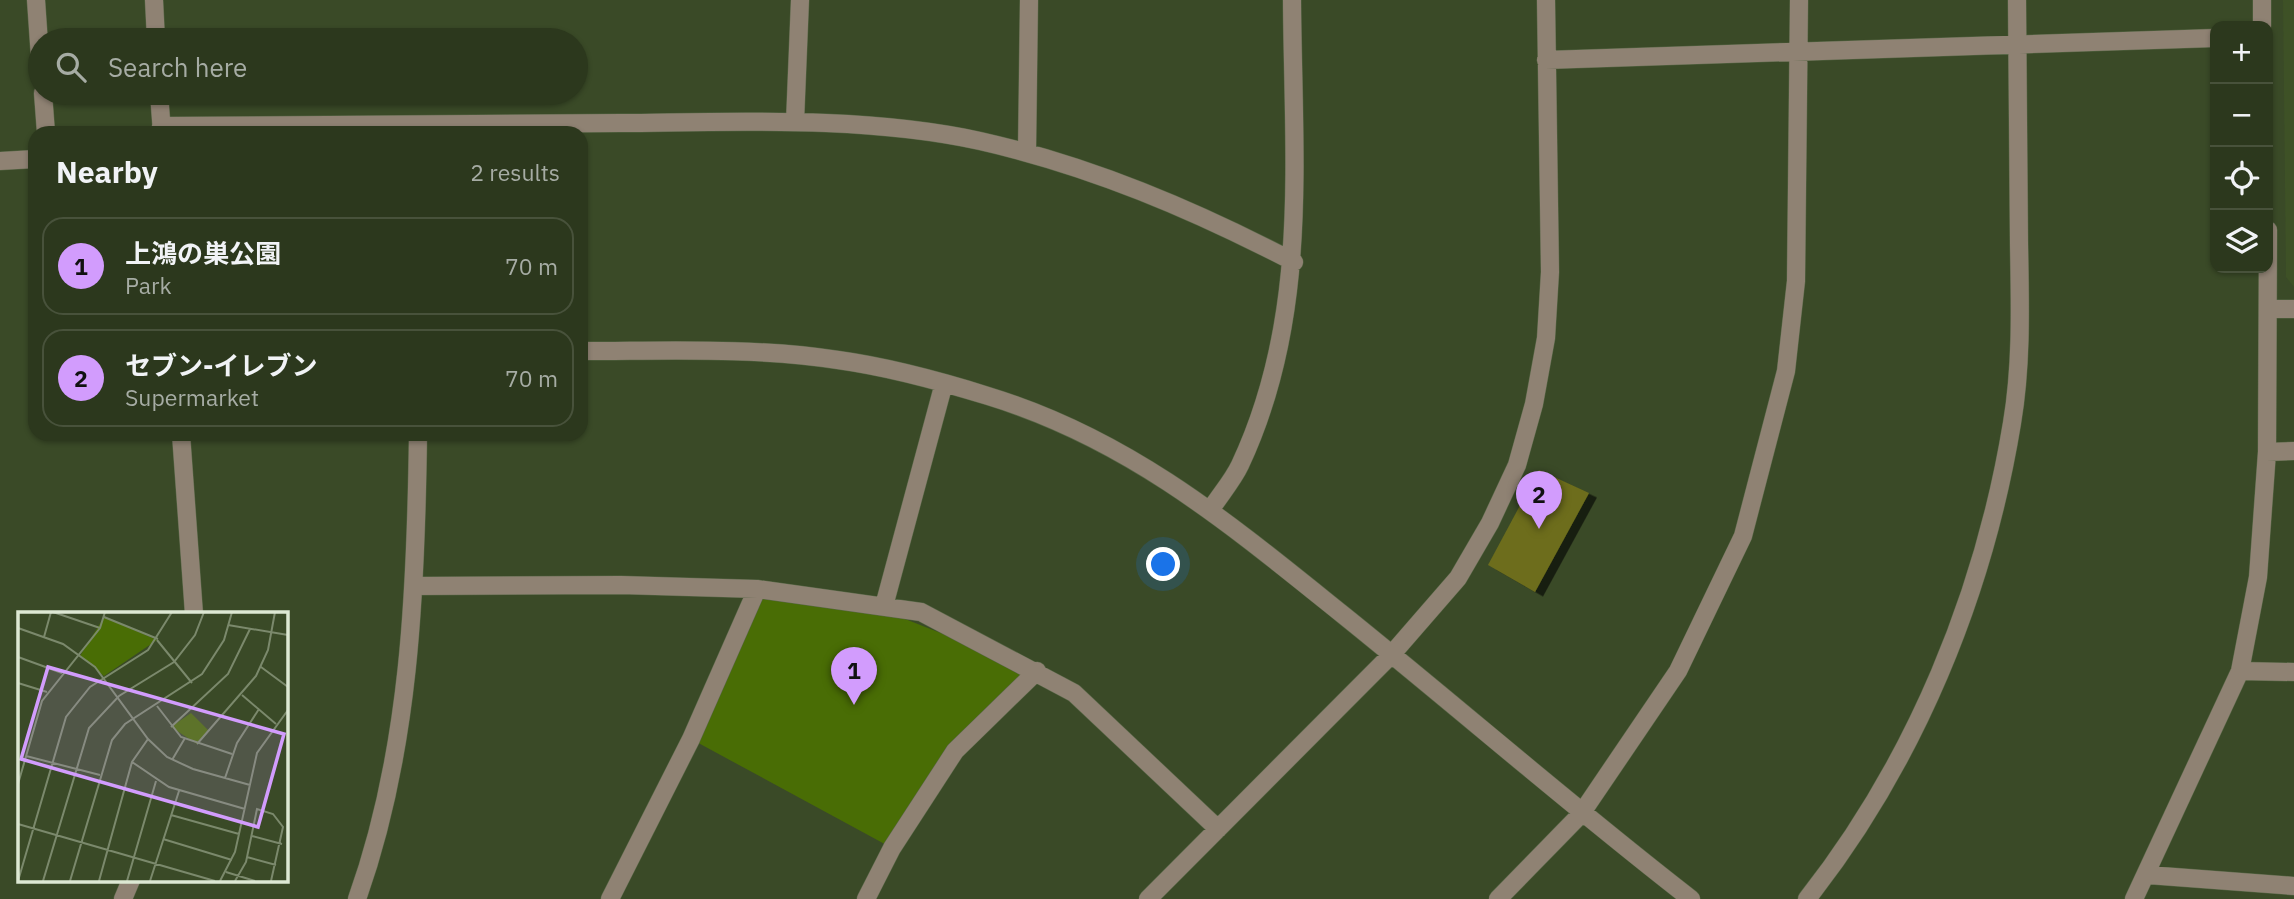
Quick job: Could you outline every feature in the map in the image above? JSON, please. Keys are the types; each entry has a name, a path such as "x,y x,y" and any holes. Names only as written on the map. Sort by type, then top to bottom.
{"street":[{"path":"36,0 38,28"},
{"path":"153,0 155,28"},
{"path":"794,122 800,0"},
{"path":"1027,152 1030,0"},
{"path":"1211,509 1240,467 1262,408 1283,338 1294,262 1292,0"},
{"path":"1148,899 1392,654 1458,578 1490,523 1517,465 1534,404 1546,338 1550,272 1546,0"},
{"path":"1498,899 1581,814 1678,671 1743,536 1788,358 1796,281 1799,0"},
{"path":"1807,899 1862,824 1917,724 1974,583 1997,491 2013,422 2020,336 2017,0"},
{"path":"2262,0 2262,21"},
{"path":"1546,60 2210,38"},
{"path":"44,105 45,126"},
{"path":"160,105 162,126"},
{"path":"478,126 794,122 976,141 1027,152 1172,203 1294,262"},
{"path":"0,161 28,159"},
{"path":"2134,899 2148,875 2239,671 2258,577 2267,452 2269,273"},
{"path":"2270,309 2294,309"},
{"path":"588,351 733,351 838,359 944,383 1061,423 1135,460 1211,509 1392,654 1581,814 1691,899"},
{"path":"884,606 944,383"},
{"path":"182,441 194,612"},
{"path":"357,899 382,807 404,704 414,586 418,441"},
{"path":"2267,452 2294,451"},
{"path":"414,586 621,585 757,589 922,612 1074,693 1218,828"},
{"path":"610,899 691,739 757,589"},
{"path":"866,899 892,848 955,751 1037,671"},
{"path":"2239,671 2294,671"},
{"path":"2148,875 2294,886"},
{"path":"123,899 131,881"}],"shaded area":[{"path":"2283,0 2294,0 2294,287 2286,277"}],"green space":[{"path":"757,589 867,604 1037,671 955,751 892,848 691,739"}],"building":[{"path":"1539,470 1589,493 1535,592 1488,565"}],"place":[{"name":"セブン-イレブン","path":"1539,529"},
{"name":"上鴻の巣公園","path":"854,705"}]}
